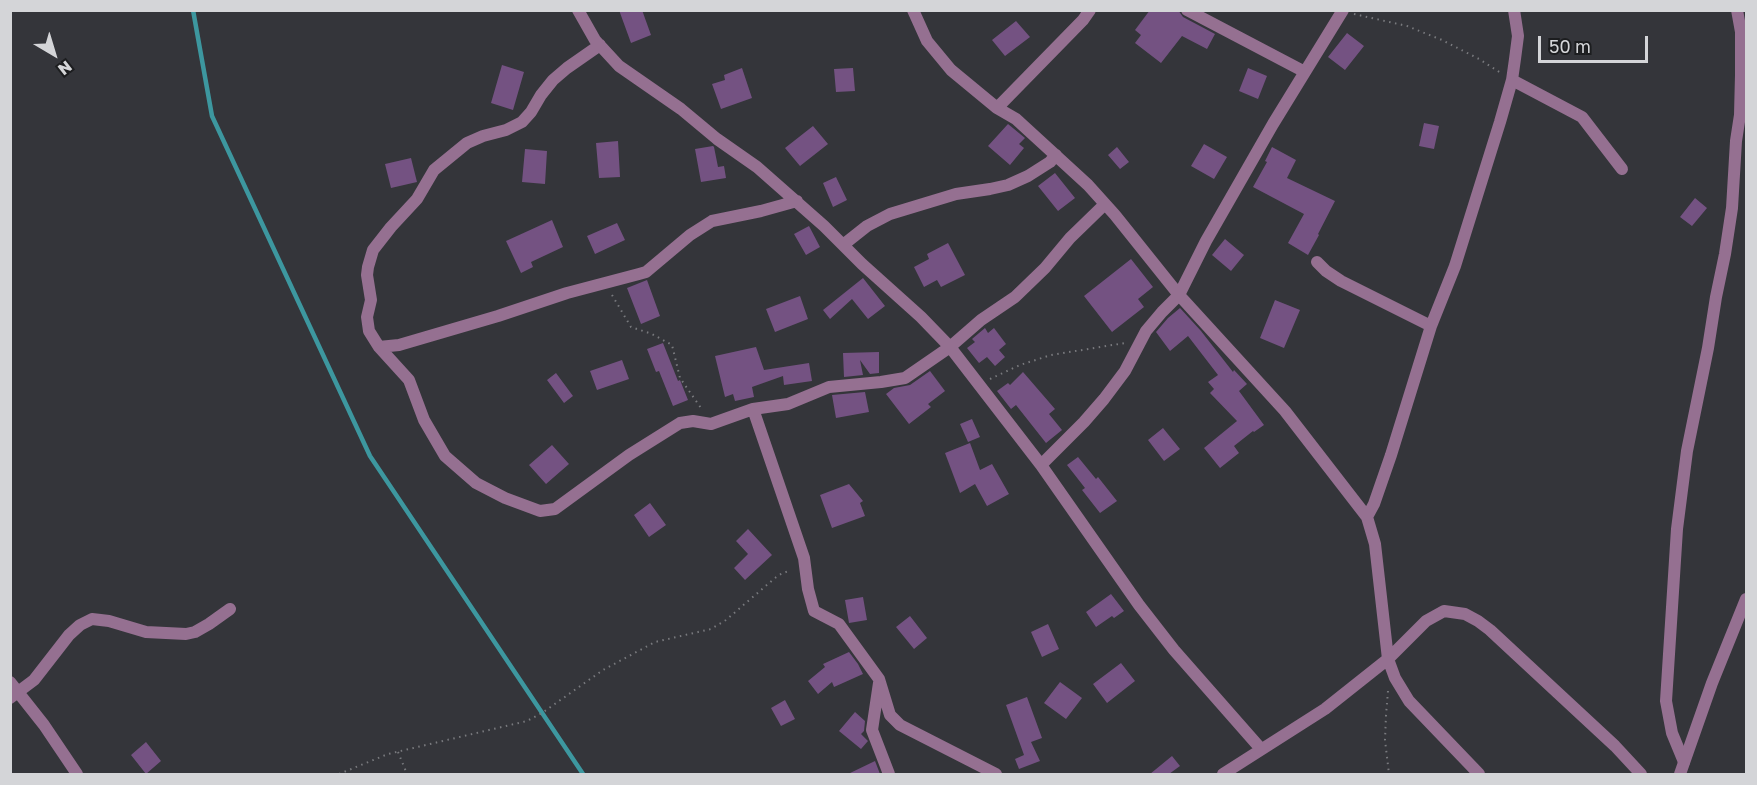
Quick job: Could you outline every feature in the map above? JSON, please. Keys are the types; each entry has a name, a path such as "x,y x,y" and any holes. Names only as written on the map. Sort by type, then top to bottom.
{"street":[{"path":"578,10 600,45 619,66 681,109 717,139 757,167 797,201 950,347 1041,465 1139,605 1174,650 1261,749"},
{"path":"912,10 927,41 945,63 978,94 1016,119 1088,185 1179,295 1285,411 1367,517 1377,554 1388,659 1395,678 1409,701 1479,774"},
{"path":"997,108 1083,20 1089,10"},
{"path":"1187,10 1305,72"},
{"path":"1367,517 1387,466 1431,326 1455,266 1512,80 1518,36 1514,10"},
{"path":"1684,762 1672,733 1666,701 1677,529 1687,451 1708,348 1732,208 1736,141 1740,116 1741,32 1737,10"},
{"path":"1041,465 1078,429 1104,399 1125,371 1146,331 1179,295 1206,241 1273,124 1343,11"},
{"path":"600,45 553,80 522,122 467,143 434,170 417,199 373,250 367,276 371,300 367,325 373,340 410,380 424,420 445,456 476,483 504,498 540,511 555,509 629,455 680,423 693,421 711,424 753,408 788,404 829,387 905,378 1015,297 1105,204"},
{"path":"1512,80 1582,117 1622,169"},
{"path":"843,245 867,226 890,214 956,194 1008,185 1028,176 1050,162 1056,155"},
{"path":"379,347 399,345 444,333 605,282 646,272 690,235 712,221 797,201"},
{"path":"1317,262 1341,281 1431,326"},
{"path":"753,408 806,566 808,590 814,611 839,624 879,679 890,715 900,725 996,774"},
{"path":"1680,774 1719,665 1746,599"},
{"path":"77,774 44,725 13,690 33,680 69,635 80,625 92,620 109,621 146,632 186,634 195,632 230,609"},
{"path":"1223,774 1325,709 1388,659 1426,621 1444,611 1465,614 1478,621 1615,746 1641,774"},
{"path":"879,679 872,730 889,774"}],"path":[{"path":"1343,11 1407,26 1479,59 1512,80"},
{"path":"605,282 631,327 652,334 672,345 680,378 711,424"},
{"path":"979,384 1020,365 1051,355 1125,343 1146,331"},
{"path":"339,774 388,754 527,721 603,670 655,642 711,629 726,620 781,574 806,566"},
{"path":"1389,774 1385,740 1386,715 1388,693 1395,678"},
{"path":"398,752 407,774"}],"building":[{"path":"619,10 642,10 651,35 631,43"},
{"path":"1150,10 1178,10 1183,17 1215,34 1207,49 1182,36 1161,63 1135,43 1141,35 1135,30"},
{"path":"1016,21 1030,37 1005,56 992,40"},
{"path":"1347,33 1364,46 1345,70 1328,57"},
{"path":"502,65 524,72 513,110 491,103"},
{"path":"742,68 752,98 721,109 712,84 725,80 724,75"},
{"path":"853,68 855,91 836,92 834,69"},
{"path":"1248,68 1267,76 1258,99 1239,91"},
{"path":"1424,123 1439,126 1434,149 1419,146"},
{"path":"1008,124 1025,138 1019,144 1024,148 1010,165 988,146"},
{"path":"813,126 828,144 800,166 785,148"},
{"path":"618,141 620,177 599,178 596,143"},
{"path":"1204,144 1227,157 1214,179 1191,166"},
{"path":"713,146 718,167 724,166 726,178 701,182 695,149"},
{"path":"1117,147 1129,162 1120,169 1108,155"},
{"path":"1272,147 1296,160 1287,178 1335,201 1308,255 1288,243 1304,214 1253,187 1267,162 1265,161"},
{"path":"525,149 547,151 545,184 522,182"},
{"path":"411,158 417,182 391,188 385,164"},
{"path":"1055,173 1075,198 1058,211 1038,186"},
{"path":"836,177 847,200 833,207 823,183"},
{"path":"1695,198 1707,208 1692,226 1680,217"},
{"path":"552,220 563,247 531,262 533,267 521,273 506,241"},
{"path":"617,223 625,240 595,254 587,236"},
{"path":"809,226 820,247 806,255 794,234"},
{"path":"1225,239 1244,255 1231,271 1212,255"},
{"path":"948,243 965,275 941,287 937,280 924,287 914,267 929,259 927,254"},
{"path":"1131,259 1153,287 1138,299 1144,307 1112,332 1084,296"},
{"path":"863,278 885,306 868,319 852,299 830,319 823,310"},
{"path":"647,280 660,316 641,324 627,288"},
{"path":"800,296 808,319 775,332 766,309"},
{"path":"1275,300 1300,310 1284,348 1260,338"},
{"path":"1180,308 1233,372 1234,370 1247,384 1239,391 1264,425 1234,446 1239,453 1220,468 1204,448 1237,421 1210,393 1214,389 1208,382 1218,375 1188,336 1170,351 1156,332"},
{"path":"985,328 988,333 994,328 1006,344 999,350 1005,357 995,366 987,357 979,363 967,348 975,342 972,339"},
{"path":"663,343 688,400 673,406 647,349"},
{"path":"756,347 764,370 809,363 812,381 784,385 783,376 752,387 754,397 735,401 733,394 725,397 715,356"},
{"path":"879,352 879,373 870,374 860,360 863,375 844,377 843,353"},
{"path":"622,360 629,379 597,390 590,371"},
{"path":"930,371 945,391 928,404 931,407 909,424 886,394 894,388 910,385"},
{"path":"1023,372 1055,409 1049,414 1062,430 1046,443 1016,405 1011,409 997,391 1008,383 1010,385"},
{"path":"556,373 573,396 564,403 547,380"},
{"path":"865,392 869,412 836,418 832,395"},
{"path":"972,419 980,437 968,442 960,424"},
{"path":"1163,428 1180,449 1164,461 1148,440"},
{"path":"970,443 980,470 992,464 1009,494 987,506 975,484 960,493 945,453"},
{"path":"552,445 569,464 546,484 529,465"},
{"path":"1078,457 1117,501 1100,513 1082,490 1085,488 1067,465"},
{"path":"849,484 863,501 860,503 865,516 832,528 820,495"},
{"path":"650,503 666,525 649,537 634,515"},
{"path":"748,529 772,555 745,580 734,568 748,554 736,541"},
{"path":"1111,594 1124,611 1096,627 1086,612"},
{"path":"863,597 867,620 849,623 845,600"},
{"path":"910,616 927,638 914,649 896,627"},
{"path":"1048,624 1059,649 1042,657 1031,632"},
{"path":"849,652 863,674 834,687 832,682 818,694 808,681 825,667 823,664"},
{"path":"1121,663 1135,681 1107,703 1093,684"},
{"path":"1060,682 1082,698 1066,719 1044,703"},
{"path":"1027,697 1042,738 1031,742 1040,761 1019,769 1015,759 1024,755 1006,705"},
{"path":"785,700 795,719 781,726 771,708"},
{"path":"855,712 865,721 864,731 861,734 868,741 861,749 839,731"},
{"path":"146,742 161,761 146,774 131,755"},
{"path":"1172,756 1180,766 1169,774 1150,774"},
{"path":"875,761 880,774 848,774"}],"waterway":[{"path":"193,10 212,116 370,456 583,774"}]}
